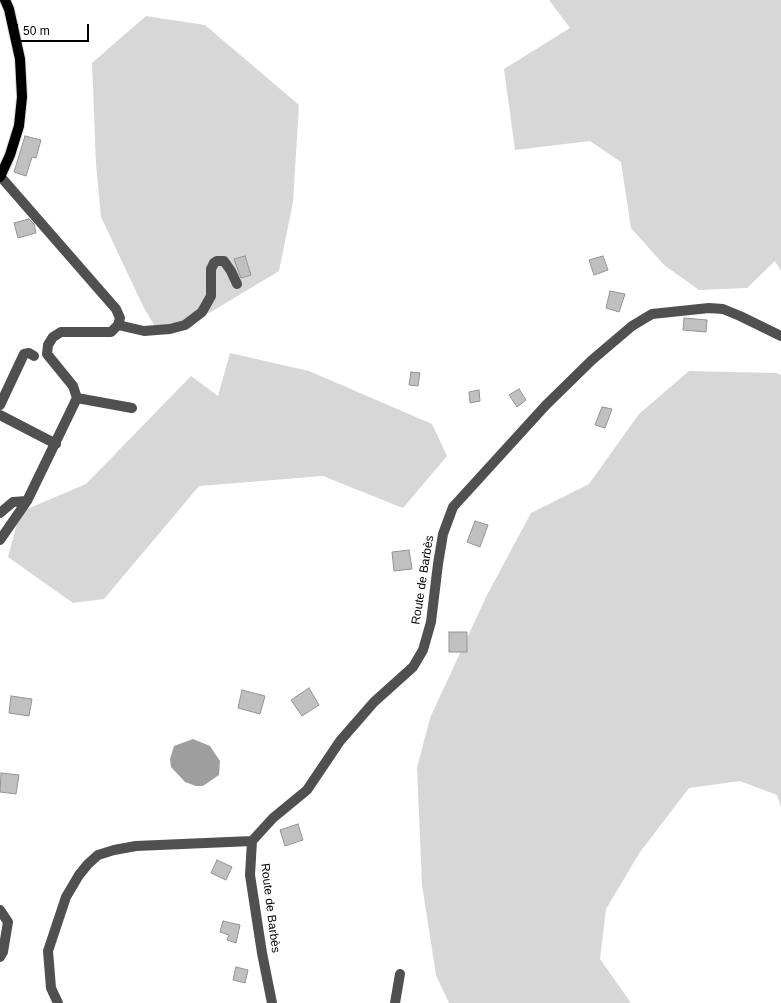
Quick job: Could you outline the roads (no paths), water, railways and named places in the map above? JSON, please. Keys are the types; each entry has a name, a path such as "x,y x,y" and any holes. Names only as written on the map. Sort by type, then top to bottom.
{"main road":[{"path":"0,176 10,155 19,126 22,97 20,59 9,8 5,0"}],"street":[{"path":"0,176 116,309 120,318 118,325 111,332 61,332 53,337 48,345 47,354 74,386 78,398 27,501 0,540"},
{"path":"118,325 144,331 185,325 202,312 211,296 212,269 214,263 218,261 224,261 231,270 237,284"},
{"name":"Route de Barbès","path":"272,1003 262,953 250,875 252,841 273,818 307,790 340,741 374,702 413,667 423,650 431,622 443,534 453,508 546,405 592,360 632,326 652,314 709,308 723,309 781,336"},
{"path":"0,405 24,354 29,353 34,356"},
{"path":"78,398 132,408"},
{"path":"0,416 56,444"},
{"path":"0,513 13,502 27,501"},
{"path":"58,1003 51,988 48,951 66,898 79,875 98,855 136,846 252,841"},
{"path":"0,910 8,922 3,952 0,957"},
{"path":"395,1003 400,974"}]}
